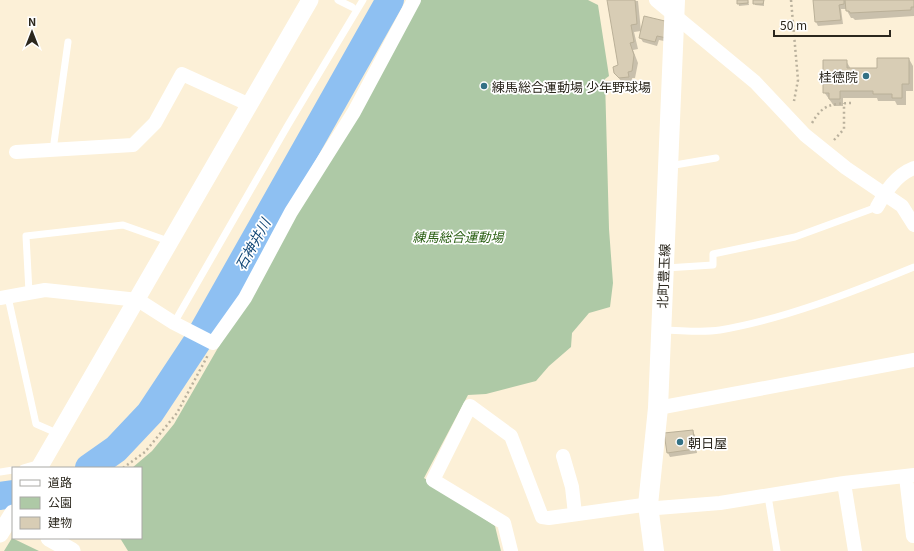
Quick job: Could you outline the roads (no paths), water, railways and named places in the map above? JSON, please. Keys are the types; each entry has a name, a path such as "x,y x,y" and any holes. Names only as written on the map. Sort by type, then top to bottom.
{"main road":[{"name":"北町豊玉線","path":"654,551 648,506 658,408 675,8"}],"street":[{"path":"41,465 138,300 310,0"},
{"path":"4,297 45,290 138,300 174,323 213,343 245,298 291,212 354,112 414,0"},
{"path":"656,0 675,8 755,82 805,136 902,206 914,225"},
{"path":"16,152 133,145 155,123 182,74 250,105"},
{"path":"877,207 884,194 903,172 914,168"},
{"path":"658,408 914,360"},
{"path":"511,551 504,523 433,480 470,406 511,436 542,517 549,518 648,506 657,508 720,503 844,483 910,476 913,536"},
{"path":"563,456 572,487 575,514"},
{"path":"844,483 855,551"},
{"path":"0,534 9,516"},
{"path":"51,539 72,551"}],"lane":[{"path":"338,0 352,7"},
{"path":"174,323 363,0"},
{"path":"53,150 68,42"},
{"path":"668,166 716,158"},
{"path":"663,268 713,265 713,254 795,237 877,207"},
{"path":"28,292 26,236 123,225 171,242"},
{"path":"662,330 719,330 791,312 866,286 914,267"},
{"path":"4,297 36,424 59,434"},
{"path":"29,467 41,465"},
{"path":"0,472 12,470"},
{"path":"768,496 777,551"}],"waterway":[{"name":"石神井川","path":"90,467 116,449 150,413 197,342 390,0"},
{"name":"石神井川","path":"0,496 12,494"}],"place":[{"name":"桂徳院","path":"866,76"},
{"name":"練馬総合運動場 少年野球場","path":"484,86"},
{"name":"朝日屋","path":"680,442"}],"park label":[{"name":"練馬総合運動場","path":"458,236"}]}
